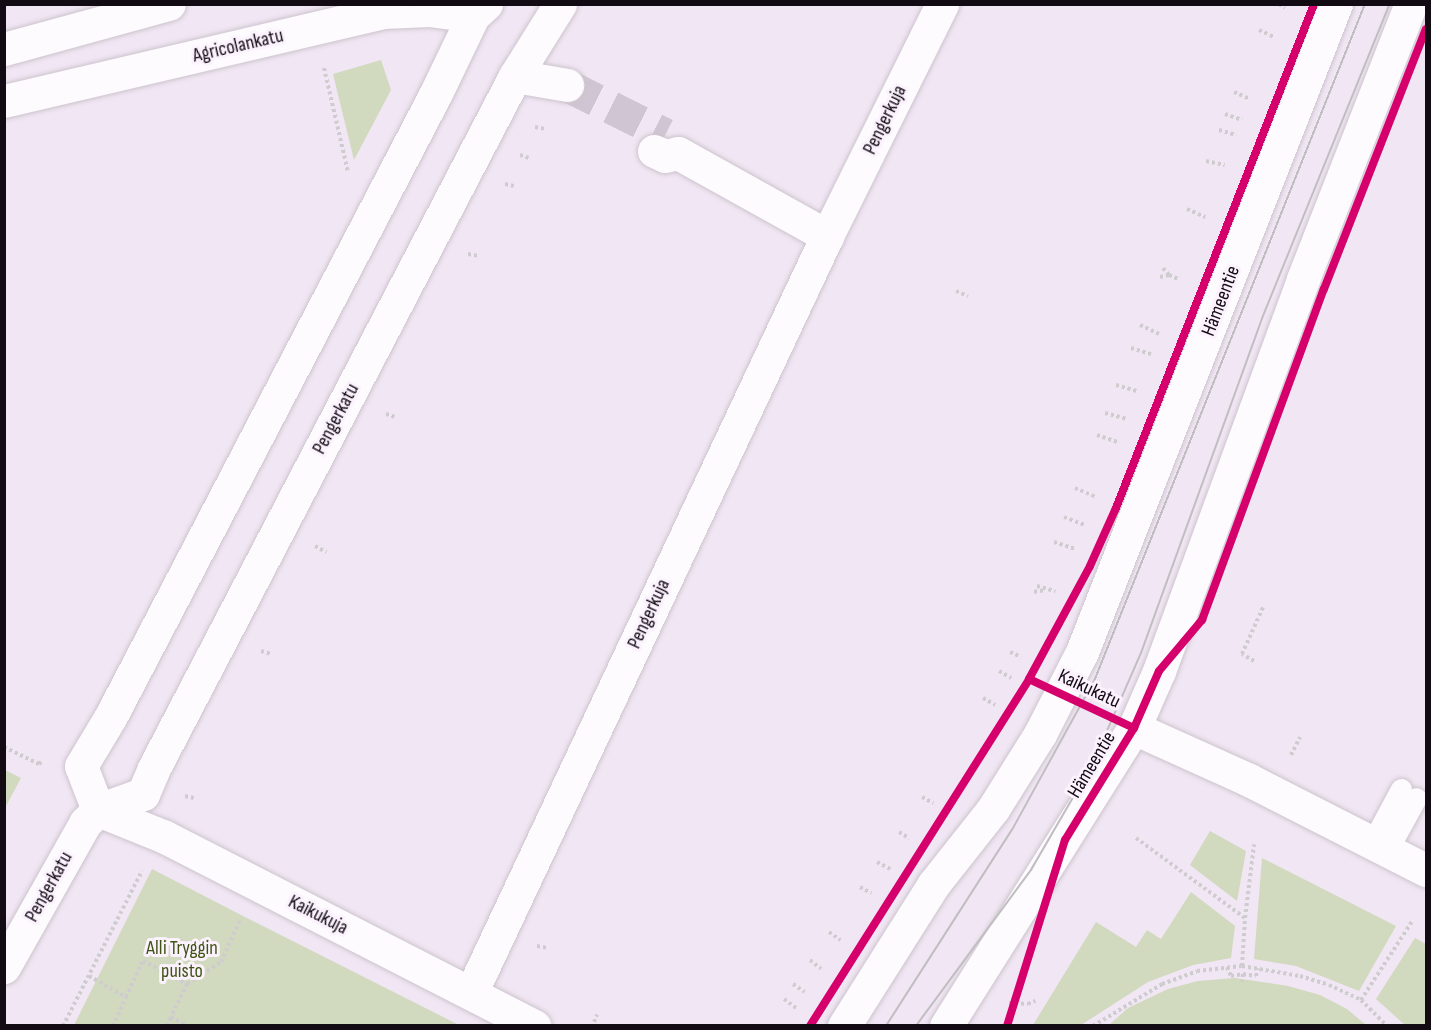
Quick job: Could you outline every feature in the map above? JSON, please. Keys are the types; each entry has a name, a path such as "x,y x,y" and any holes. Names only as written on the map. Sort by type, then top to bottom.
{"street":[{"path":"4,49 169,4"},
{"name":"Pengerkatu","path":"4,966 85,823 98,810 143,794 154,768 515,76 560,4"},
{"name":"Pengerkuja","path":"471,993 827,236 942,4"},
{"name":"Hämeentie","path":"844,1026 933,885 993,809 1040,735 1077,663 1336,4"},
{"name":"Hämeentie","path":"946,1026 1134,728 1159,671 1304,279 1411,4"},
{"path":"98,810 81,766 177,589 480,10"},
{"name":"Agricolankatu","path":"4,101 382,12 480,10"},
{"path":"515,76 563,94"},
{"path":"666,146 827,236"},
{"name":"Kaikukatu","path":"1134,728 1249,780 1426,870"},
{"name":"Kaikukuja","path":"98,810 165,837 536,1026"}],"lane":[{"path":"1380,845 1408,794"}],"path":[{"path":"1279,4 1286,8"},
{"path":"1259,30 1274,37"},
{"path":"324,64 349,174"},
{"path":"1234,92 1250,99"},
{"path":"1226,114 1242,120"},
{"path":"1219,130 1236,135"},
{"path":"1206,161 1225,165"},
{"path":"1187,209 1204,217"},
{"path":"1163,268 1169,275 1180,280"},
{"path":"1160,277 1169,275"},
{"path":"956,291 968,296"},
{"path":"1140,325 1159,334"},
{"path":"1131,348 1151,354"},
{"path":"1116,386 1137,391"},
{"path":"382,412 395,417"},
{"path":"1105,413 1126,419"},
{"path":"1097,435 1117,442"},
{"path":"1075,488 1096,497"},
{"path":"1064,517 1085,525"},
{"path":"1054,542 1075,549"},
{"path":"314,546 326,552"},
{"path":"1037,586 1046,590"},
{"path":"1034,592 1055,591"},
{"path":"1254,661 1242,654 1264,605"},
{"path":"260,651 271,654"},
{"path":"1010,652 1021,657"},
{"path":"999,671 1011,678"},
{"path":"983,698 995,705"},
{"path":"1292,755 1300,737"},
{"path":"4,747 39,764"},
{"path":"922,797 933,803"},
{"path":"898,831 909,838"},
{"path":"1136,838 1245,918"},
{"path":"1242,966 1254,845"},
{"path":"877,862 890,869"},
{"path":"63,1026 144,867"},
{"path":"860,887 871,893"},
{"path":"167,1026 187,984 221,962 243,916"},
{"path":"1361,1000 1413,920"},
{"path":"829,932 840,940"},
{"path":"810,960 821,969"},
{"path":"113,1026 143,961 187,984"},
{"path":"1093,1026 1162,984 1197,971 1242,966 1300,976 1361,1000 1387,1026"},
{"path":"1227,967 1231,976 1243,974 1256,976 1258,968"},
{"path":"1242,982 1243,974"},
{"path":"88,976 126,997"},
{"path":"794,984 805,992"},
{"path":"1010,1014 1017,993"},
{"path":"784,999 796,1008"},
{"path":"1004,1002 1028,1004 1035,1001"},
{"path":"594,1022 597,1015"},
{"path":"171,1017 187,1026"}],"green space":[{"path":"381,60 391,90 354,160 333,74"},
{"path":"5,770 21,778 5,808"},
{"path":"1210,831 1246,851 1237,901 1190,865"},
{"path":"1262,858 1396,926 1359,991 1296,966 1254,959"},
{"name":"Alli Tryggin puisto","path":"152,869 243,916 459,1025 74,1025"},
{"path":"1191,892 1235,926 1231,958 1193,965 1148,982 1081,1025 1033,1025 1096,922 1136,947 1147,930 1161,939"},
{"path":"1415,938 1426,944 1426,1025 1405,1025 1376,999"},
{"path":"1235,978 1288,986 1320,995 1347,1009 1366,1025 1109,1025 1128,1008 1168,989 1198,981"}],"tunnel":[{"path":"567,85 665,134"}],"tram line":[{"path":"886,1026 1012,830 1095,679 1365,4"},
{"path":"916,1026 1031,870 1093,763 1141,653 1263,316 1390,4"}],"cycle path":[{"path":"810,1026 1029,679 1090,566 1116,508 1314,4"},
{"path":"1007,1026 1065,840 1134,728 1159,671 1202,620 1324,289 1426,29"},
{"path":"1029,679 1134,728"}]}
